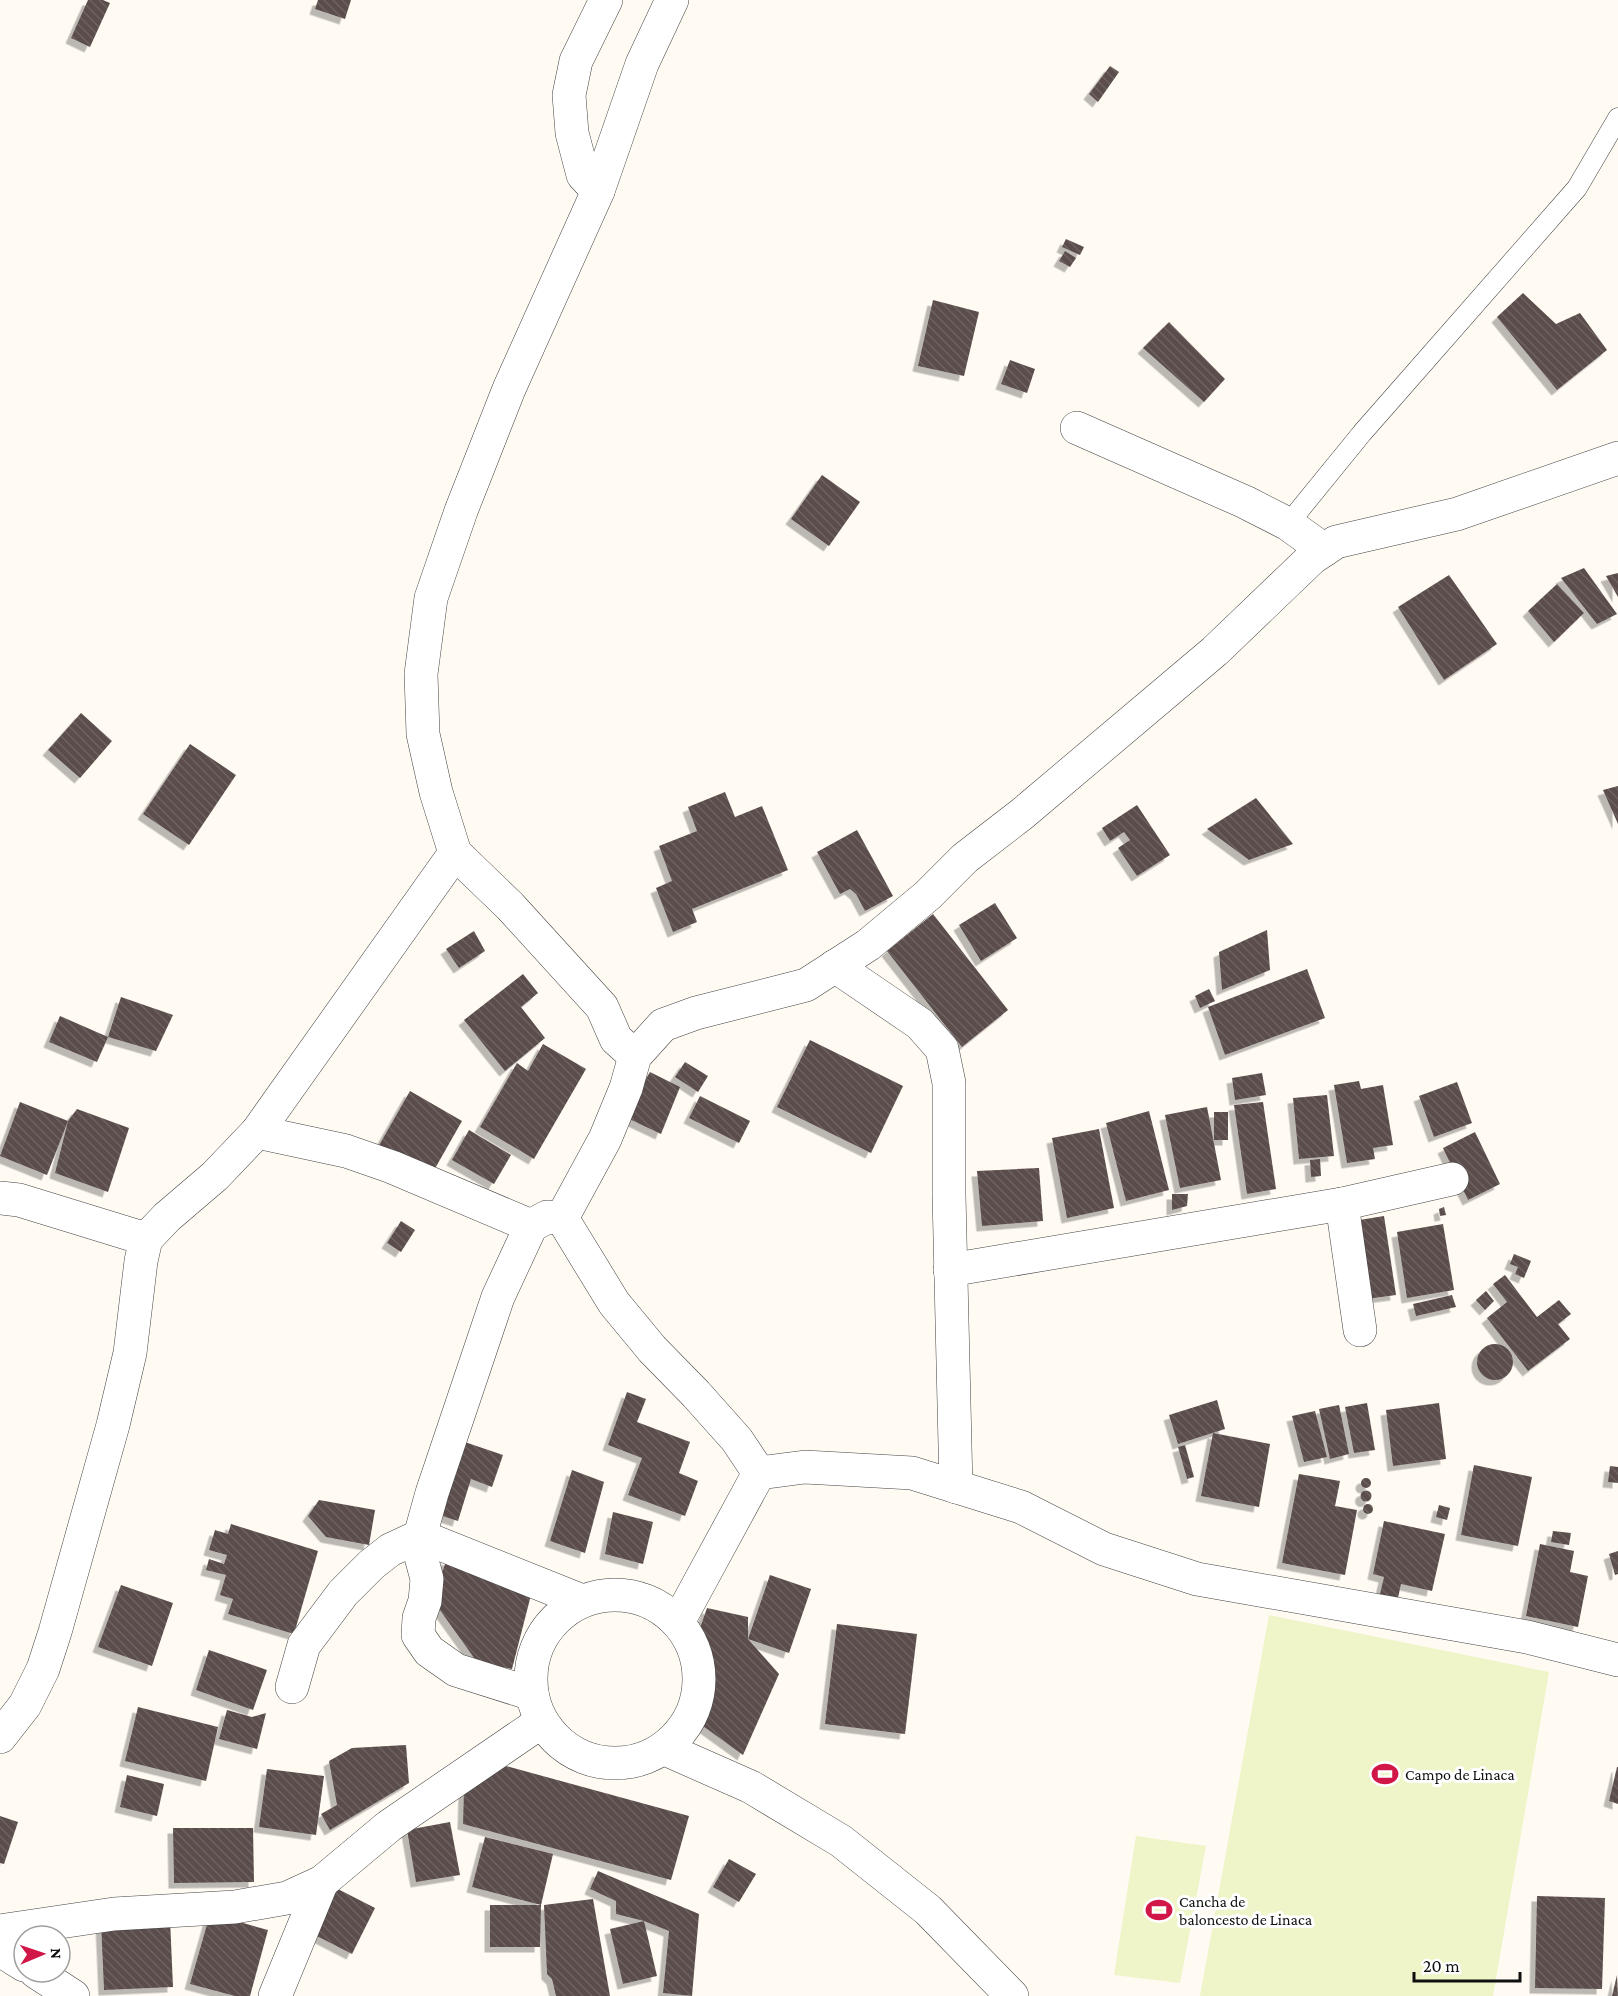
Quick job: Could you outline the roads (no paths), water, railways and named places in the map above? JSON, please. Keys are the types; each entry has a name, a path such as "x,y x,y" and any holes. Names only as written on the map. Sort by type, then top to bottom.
{"street":[{"path":"598,191 583,175 572,133 569,95 576,61 606,0"},
{"path":"635,1056 616,1039 602,1007 510,906 455,854 436,792 423,734 421,674 431,598 461,511 509,389 598,191 642,64 672,0"},
{"path":"1077,428 1245,502 1288,524 1324,550"},
{"path":"537,1708 534,1652 551,1622 580,1600 615,1593 649,1601 678,1622 696,1652 699,1688 688,1722 665,1749 632,1763 597,1763 564,1748 537,1708 456,1670 429,1651 418,1635 427,1579 420,1553 420,1536 432,1493 498,1297 605,1139 626,1088 635,1056 663,1025 696,1013 806,985 868,945 928,895 965,858 1022,814 1215,651 1312,558 1336,542 1457,514 1618,458"},
{"path":"0,1737 25,1705 43,1670 55,1632 113,1425 130,1353 141,1261 146,1239 167,1217 215,1176 257,1132 455,854"},
{"path":"835,966 920,1024 942,1049 949,1083 950,1270 956,1487"},
{"path":"257,1132 346,1151 547,1222 652,1349 737,1440 759,1473"},
{"path":"950,1270 1342,1204 1452,1179"},
{"path":"0,1198 19,1200 146,1239"},
{"path":"1342,1204 1360,1330"},
{"path":"759,1473 805,1467 912,1473 1021,1507 1104,1549 1197,1580 1527,1637 1618,1660"},
{"path":"678,1622 759,1473"},
{"path":"292,1687 304,1645 343,1593 390,1550 420,1536 580,1600"},
{"path":"0,1931 114,1914 235,1907 287,1898 322,1882 537,1708"},
{"path":"665,1749 752,1787 841,1841 928,1910 1012,1996"},
{"path":"275,1996 322,1882"},
{"path":"54,1984 73,1996"}],"lane":[{"path":"1288,524 1362,433 1577,188 1618,118"}],"place":[{"name":"Campo de Linaca","path":"1385,1774"},
{"name":"Cancha de baloncesto de Linaca","path":"1159,1910"}]}
